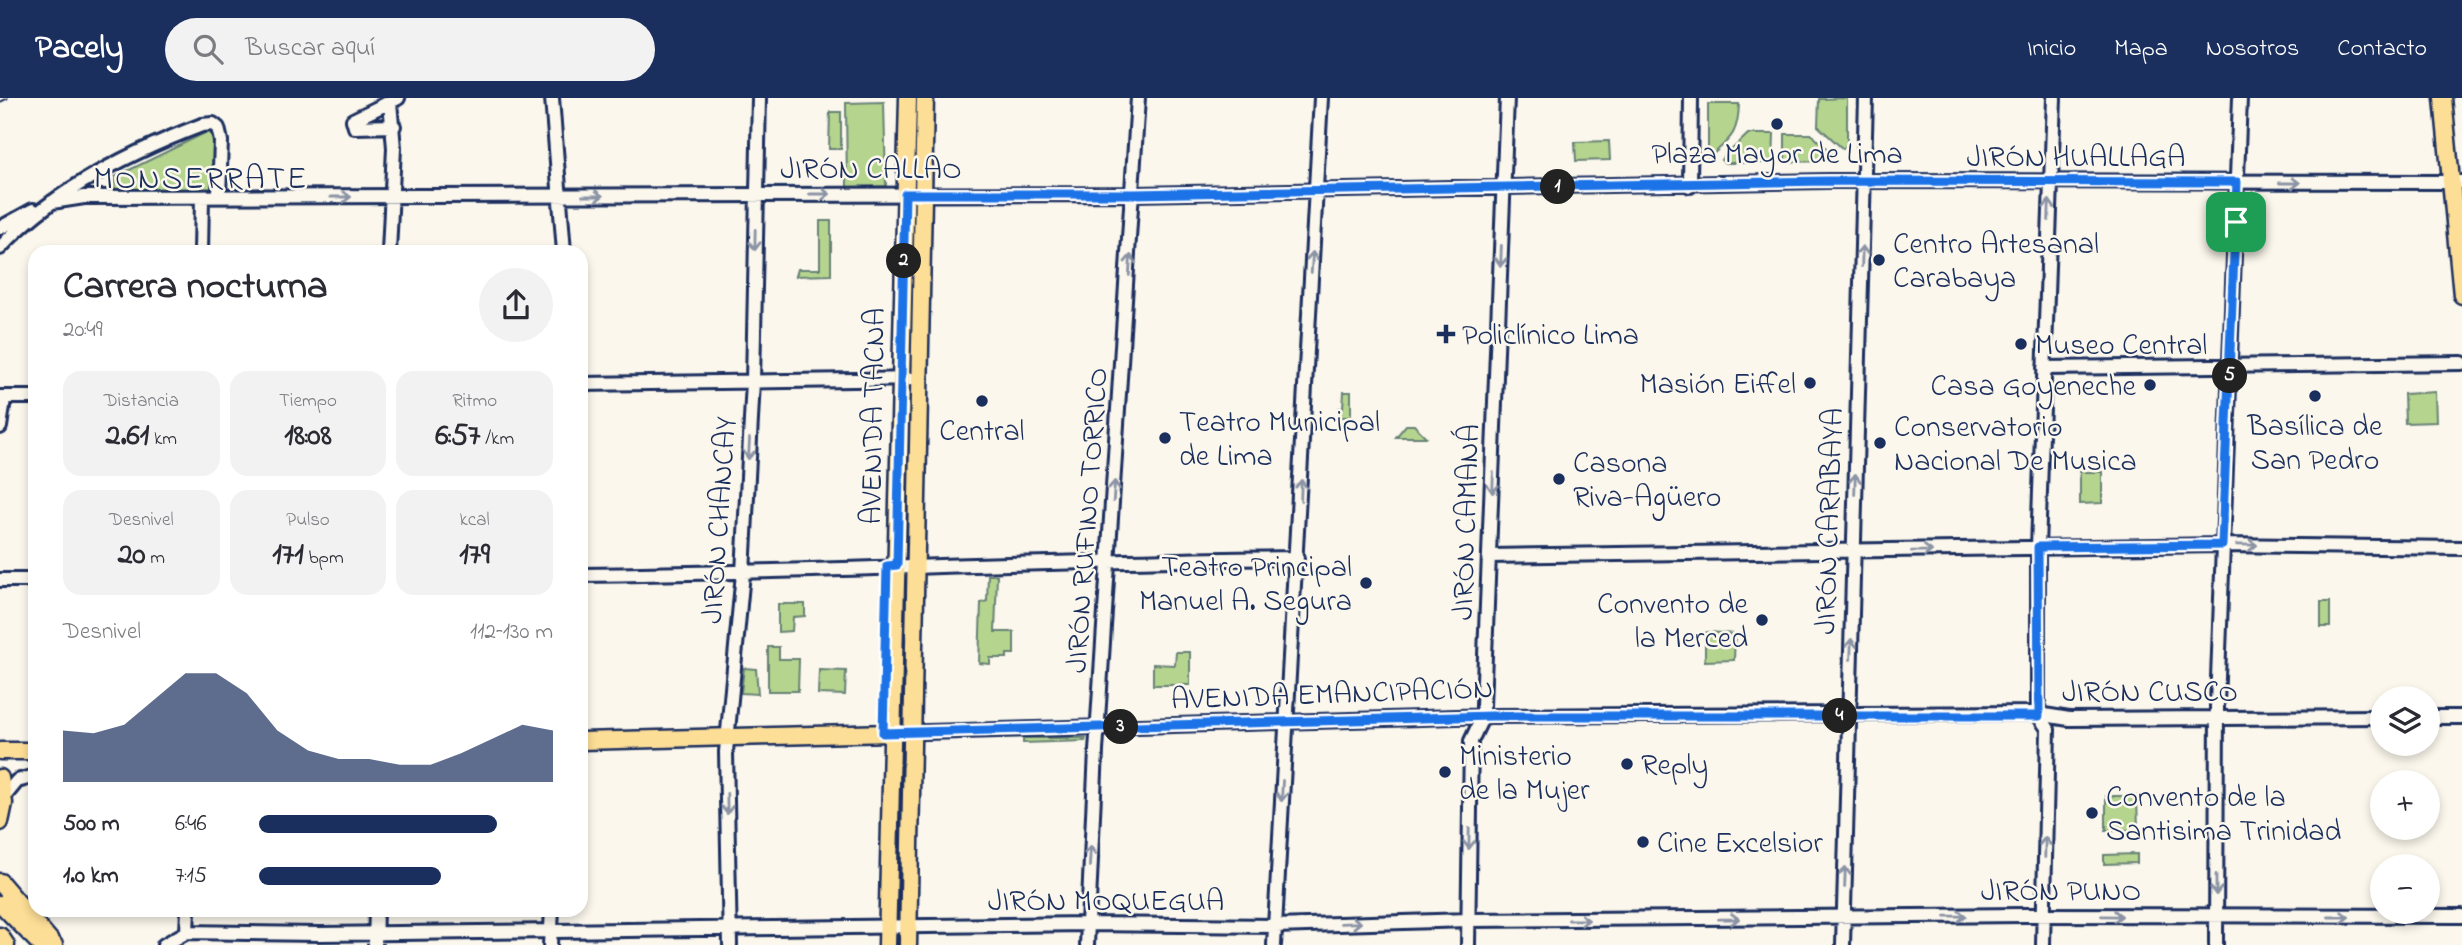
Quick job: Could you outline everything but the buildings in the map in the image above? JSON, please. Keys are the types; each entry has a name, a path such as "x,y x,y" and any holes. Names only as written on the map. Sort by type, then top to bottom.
{"main road":[{"name":"AVENIDA TACNA","path":"881,945 884,927 897,380 900,194 897,98"},
{"name":"AVENIDA TACNA","path":"900,194 908,98"},
{"name":"AVENIDA TACNA","path":"908,945 912,733 920,565 925,98"},
{"path":"2443,98 2457,182 2462,295"},
{"name":"AVENIDA EMANCIPACIÓN","path":"588,741 887,733"},
{"path":"0,751 28,751"},
{"path":"0,778 4,797 0,822"},
{"path":"0,882 28,915"},
{"path":"0,904 33,945"},
{"path":"0,904 41,945"},
{"path":"30,917 54,945"},
{"name":"AVENIDA TACNA","path":"884,927 887,945"},
{"path":"0,936 6,945"}],"street":[{"path":"552,98 564,245"},
{"name":"JIRÓN CHANCAY","path":"730,945 726,758 743,573 753,381 759,98"},
{"name":"JIRÓN RUFINO TORRICO","path":"1087,945 1098,727 1139,98"},
{"path":"1274,945 1321,98"},
{"name":"JIRÓN CAMANÁ","path":"1468,945 1471,741 1483,716 1507,98"},
{"path":"1690,186 1692,98"},
{"name":"JIRÓN CARABAYA","path":"1843,945 1866,98"},
{"path":"2043,945 2048,729 2039,716 2038,547 2054,98"},
{"path":"2216,945 2217,719 2240,98"},
{"path":"390,245 394,148 394,126 394,100 354,119 354,126 394,126"},
{"path":"0,228 202,125 214,124 218,128 221,141 219,196"},
{"name":"JIRÓN HUALLAGA","path":"1690,186 1864,181 2457,182"},
{"name":"JIRÓN CALLAO","path":"46,205 84,197 1134,194 1690,186"},
{"path":"201,245 202,197"},
{"path":"0,248 46,205"},
{"path":"2044,368 2462,363"},
{"path":"588,384 921,379"},
{"path":"0,427 2,398 28,397"},
{"path":"1490,556 2222,545 2462,548"},
{"path":"588,575 743,573 1109,560 1297,558"},
{"path":"0,580 28,580"},
{"name":"AVENIDA EMANCIPACIÓN","path":"887,733 1483,716 1666,716"},
{"name":"JIRÓN CUSCO","path":"1666,716 2039,716 2069,719 2370,717"},
{"path":"2440,717 2462,717"},
{"path":"4,797 17,781 28,778"},
{"name":"JIRÓN PUNO","path":"1661,920 2043,915 2462,916"},
{"path":"164,945 187,932 188,917"},
{"path":"376,917 376,939"},
{"path":"551,945 552,917"},
{"name":"JIRÓN MOQUEGUA","path":"187,932 376,939 551,929 1087,924 1275,926 1468,920 1661,920"}],"green space":[{"path":"1847,98 1847,144 1843,149 1818,126 1819,99"},
{"path":"884,102 886,186 847,187 846,103"},
{"path":"1708,104 1739,104 1735,130 1708,159"},
{"path":"830,112 841,112 841,149 829,149"},
{"path":"211,130 218,131 214,192 114,192 115,177"},
{"path":"1748,134 1774,134 1773,163 1725,163 1721,160"},
{"path":"1785,134 1811,134 1835,156 1831,161 1785,162"},
{"path":"1609,141 1610,160 1576,161 1575,142"},
{"path":"820,221 831,221 831,275 796,276 798,269 820,269"},
{"path":"1344,392 1351,392 1351,417 1339,417 1339,408 1343,408"},
{"path":"2435,392 2436,422 2405,423 2404,394"},
{"path":"1406,425 1414,425 1426,437 1396,437"},
{"path":"2080,472 2102,472 2102,503 2080,504"},
{"path":"988,575 997,575 995,632 1014,632 1014,654 1007,654 1007,658 990,658 990,664 979,663 981,603 987,601"},
{"path":"2321,602 2330,602 2330,627 2321,627"},
{"path":"778,604 805,604 805,616 793,617 792,631 778,632"},
{"path":"1705,633 1735,634 1734,660 1705,661"},
{"path":"768,647 779,647 779,659 799,659 798,691 768,691"},
{"path":"1176,652 1190,652 1190,685 1153,685 1153,664 1175,665"},
{"path":"744,668 756,669 758,694 741,693"},
{"path":"819,670 846,671 845,695 818,694"},
{"path":"1023,738 1086,738 1085,741 1023,743"},
{"path":"2106,796 2137,796 2138,830 2106,830"},
{"path":"2137,854 2137,863 2104,864 2104,855"}],"railway":[{"path":"0,102 8,98"}],"place":[{"name":"Plaza Mayor de Lima","path":"1777,124"},
{"name":"Centro Artesanal Carabaya","path":"1879,260"},
{"name":"Policlínico Lima","path":"1446,334"},
{"name":"Museo Central","path":"2021,344"},
{"name":"Masión Eiffel","path":"1810,383"},
{"name":"Casa Goyeneche","path":"2150,385"},
{"name":"Basílica de San Pedro","path":"2315,396"},
{"name":"Central","path":"982,401"},
{"name":"Teatro Municipal de Lima","path":"1165,438"},
{"name":"Conservatorio Nacional De Musica","path":"1880,443"},
{"name":"Casona Riva-Agüero","path":"1559,479"},
{"name":"Teatro Principal Manuel A. Segura","path":"1366,583"},
{"name":"Convento de la Merced","path":"1762,620"},
{"name":"Reply","path":"1627,764"},
{"name":"Ministerio de la Mujer","path":"1445,772"},
{"name":"Convento de la Santisima Trinidad","path":"2092,813"},
{"name":"Cine Excelsior","path":"1643,842"}],"district":[{"name":"MONSERRATE","path":"201,177"}],"route":[{"path":"1828,181 2237,182 2236,222 2222,545 2038,547 2039,716 2032,713 1492,716 883,733 887,566 897,565 905,194 1134,194 1690,186 1828,181"}]}
